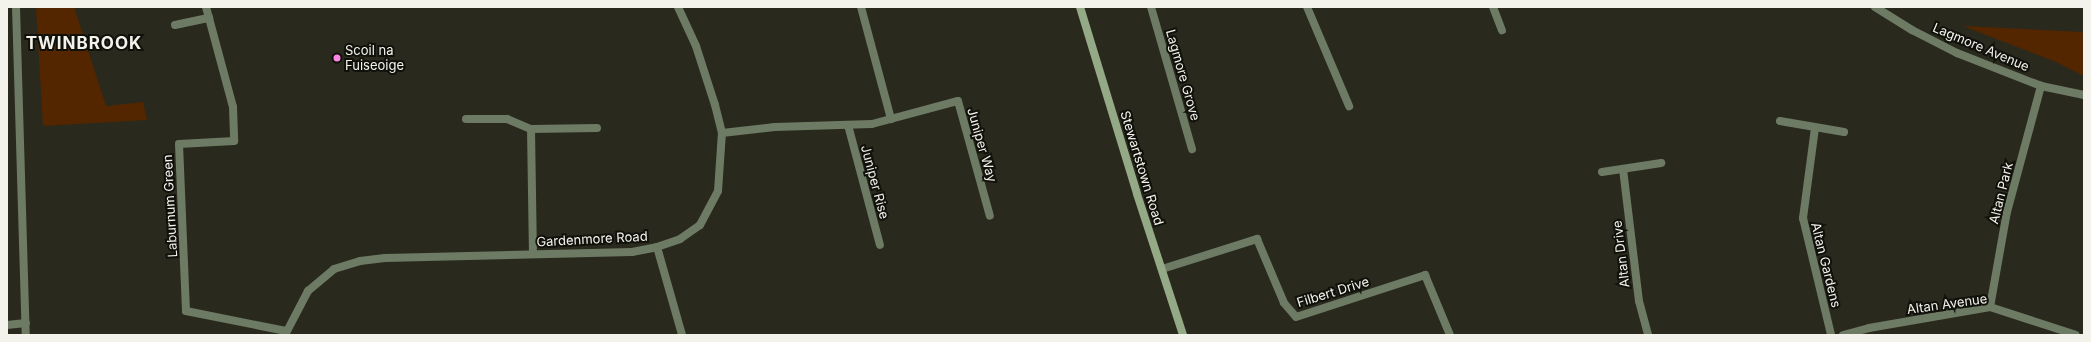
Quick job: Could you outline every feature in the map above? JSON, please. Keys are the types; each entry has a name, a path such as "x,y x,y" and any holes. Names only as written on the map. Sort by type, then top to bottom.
{"main road":[{"name":"Stewartstown Road","path":"1080,7 1183,335"}],"street":[{"path":"16,7 26,335"},
{"name":"Laburnum Green","path":"206,7 233,106 234,141 179,144 186,311 286,333"},
{"name":"Gardenmore Road","path":"286,333 308,291 334,269 360,261 385,258 632,252 658,247 680,239 700,225 718,191 722,133 715,105 696,46 678,7"},
{"path":"861,7 891,119"},
{"name":"Lagmore Grove","path":"1151,7 1192,149"},
{"path":"1307,7 1348,106"},
{"path":"1493,7 1502,30"},
{"name":"Lagmore Avenue","path":"1875,7 1912,30 1958,53 2041,86 2084,95"},
{"path":"175,25 209,18"},
{"name":"Altan Park","path":"1990,307 2007,212 2041,86"},
{"name":"Juniper Way","path":"722,133 775,127 872,124 958,101 990,216"},
{"path":"466,119 507,119 531,129 597,128"},
{"path":"1780,121 1844,132"},
{"name":"Juniper Rise","path":"848,125 880,245"},
{"name":"Altan Gardens","path":"1815,128 1802,218 1831,335"},
{"path":"531,129 533,254"},
{"path":"1602,172 1661,163"},
{"name":"Altan Drive","path":"1623,169 1639,301 1648,335"},
{"name":"Filbert Drive","path":"1162,270 1257,239 1284,303 1296,317 1425,275 1450,335"},
{"path":"658,247 682,335"},
{"name":"Altan Avenue","path":"1843,335 1990,307 2076,335"},
{"path":"7,325 26,324"}],"shaded area":[{"path":"36,7 74,7 106,106 143,102 147,120 43,126"},
{"path":"1963,26 2084,32 2084,76 2056,62"}],"place":[{"name":"Scoil na Fuiseoige","path":"337,58"}],"district":[{"name":"TWINBROOK","path":"84,44"}]}
